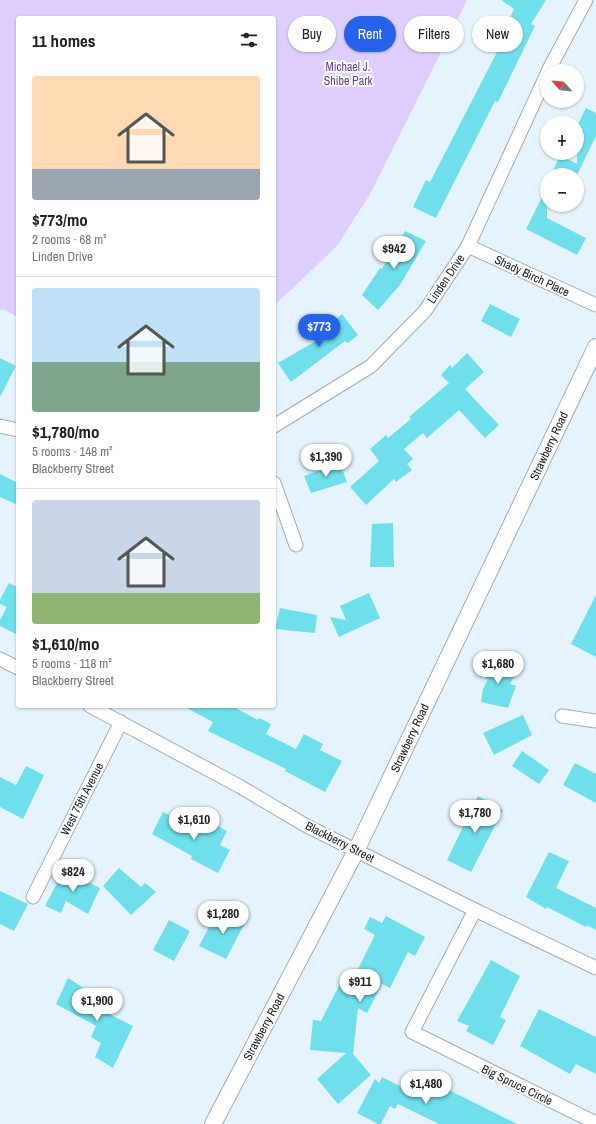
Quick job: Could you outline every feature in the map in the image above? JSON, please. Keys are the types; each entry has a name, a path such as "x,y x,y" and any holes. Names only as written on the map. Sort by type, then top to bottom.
{"street":[{"path":"552,64 586,0"},
{"name":"Linden Drive","path":"276,425 371,366 425,311 468,246 540,89"},
{"name":"Shady Birch Place","path":"468,246 596,305"},
{"name":"Strawberry Road","path":"213,1124 356,851 596,347"},
{"path":"0,426 16,430"},
{"path":"276,489 296,545"},
{"path":"0,659 16,667"},
{"name":"Blackberry Street","path":"94,708 356,851 596,968"},
{"path":"562,716 596,721"},
{"name":"West 75th Avenue","path":"33,897 121,722"},
{"name":"Big Spruce Circle","path":"476,910 412,1032 596,1123"}],"green space":[{"name":"Michael J. Shibe Park","path":"0,0 467,0 459,16 404,16 404,52 441,52 370,194 337,246 276,304 276,16 16,16 16,316 5,310 0,310"}],"building":[{"path":"501,0 546,0 531,24 535,26 523,51 523,16 510,16 514,9"},
{"path":"497,52 522,52 498,102 495,101 436,218 413,207 426,180 430,182"},
{"path":"586,108 596,113 596,136 580,168 554,168 558,160 569,160 577,164 577,160 584,160 584,116 582,116"},
{"path":"540,201 540,212 547,212 547,218 586,238 577,255 526,229"},
{"path":"405,231 426,241 400,285 378,310 362,295 380,268 382,269"},
{"path":"490,304 520,319 511,337 481,321"},
{"path":"342,314 358,335 348,343 345,341 291,382 278,363 321,338 319,335"},
{"path":"467,353 484,372 465,389 499,425 485,438 459,410 427,438 423,433 404,449 413,459 407,464 412,470 396,482 394,479 366,505 350,487 379,461 370,449 386,435 388,438 411,419 409,417 449,383 441,375 450,365 452,368"},
{"path":"0,358 16,366 0,397"},
{"path":"340,463 347,482 311,493 304,476"},
{"path":"0,474 16,482 16,504 0,497"},
{"path":"393,523 394,567 370,567 372,524"},
{"path":"9,583 16,586 16,634 0,626 0,620 7,607 0,604 0,600"},
{"path":"369,593 380,618 339,637 330,617 346,620 340,606"},
{"path":"596,595 596,657 571,644"},
{"path":"280,608 317,615 315,633 276,629"},
{"path":"486,660 517,671 510,684 516,686 508,708 481,702 483,689 488,679 481,675"},
{"path":"187,708 236,708 258,720 259,718 271,724 266,734 296,749 304,734 323,744 320,750 342,761 325,792 285,771 286,769 208,731 213,722"},
{"path":"523,715 532,735 494,755 483,733"},
{"path":"522,751 549,770 539,784 512,766"},
{"path":"575,763 596,774 596,803 563,785"},
{"path":"26,766 44,775 23,819 0,807 0,777 16,785"},
{"path":"478,796 503,810 471,872 447,860"},
{"path":"163,812 204,834 210,822 227,831 220,845 230,850 218,873 191,859 192,856 152,834"},
{"path":"549,852 569,861 556,888 596,908 596,930 587,925 586,927 547,907 546,909 526,897"},
{"path":"119,868 141,887 145,883 156,892 131,915 103,886"},
{"path":"64,870 100,888 88,914 66,901 61,913 45,906"},
{"path":"0,891 28,904 14,931 0,924"},
{"path":"229,910 247,919 226,959 199,946 213,920 222,924"},
{"path":"386,916 425,937 415,956 408,952 390,988 382,984 367,1013 358,1008 353,1054 371,1075 338,1104 317,1079 346,1053 310,1050 313,1020 321,1021 345,974 353,979 375,935 364,929 370,917 382,923"},
{"path":"169,920 190,931 174,961 153,950"},
{"path":"491,960 520,976 500,1017 506,1020 493,1045 466,1031 469,1026 457,1021"},
{"path":"68,978 90,992 85,1002 133,1026 113,1068 95,1057 101,1043 91,1037 96,1026 56,1004"},
{"path":"539,1009 596,1037 596,1074 576,1064 570,1074 520,1046"},
{"path":"382,1077 412,1092 415,1087 423,1091 429,1080 517,1124 439,1124 398,1104 395,1109 390,1106 381,1124 378,1124 357,1113 375,1079 379,1083"}]}
